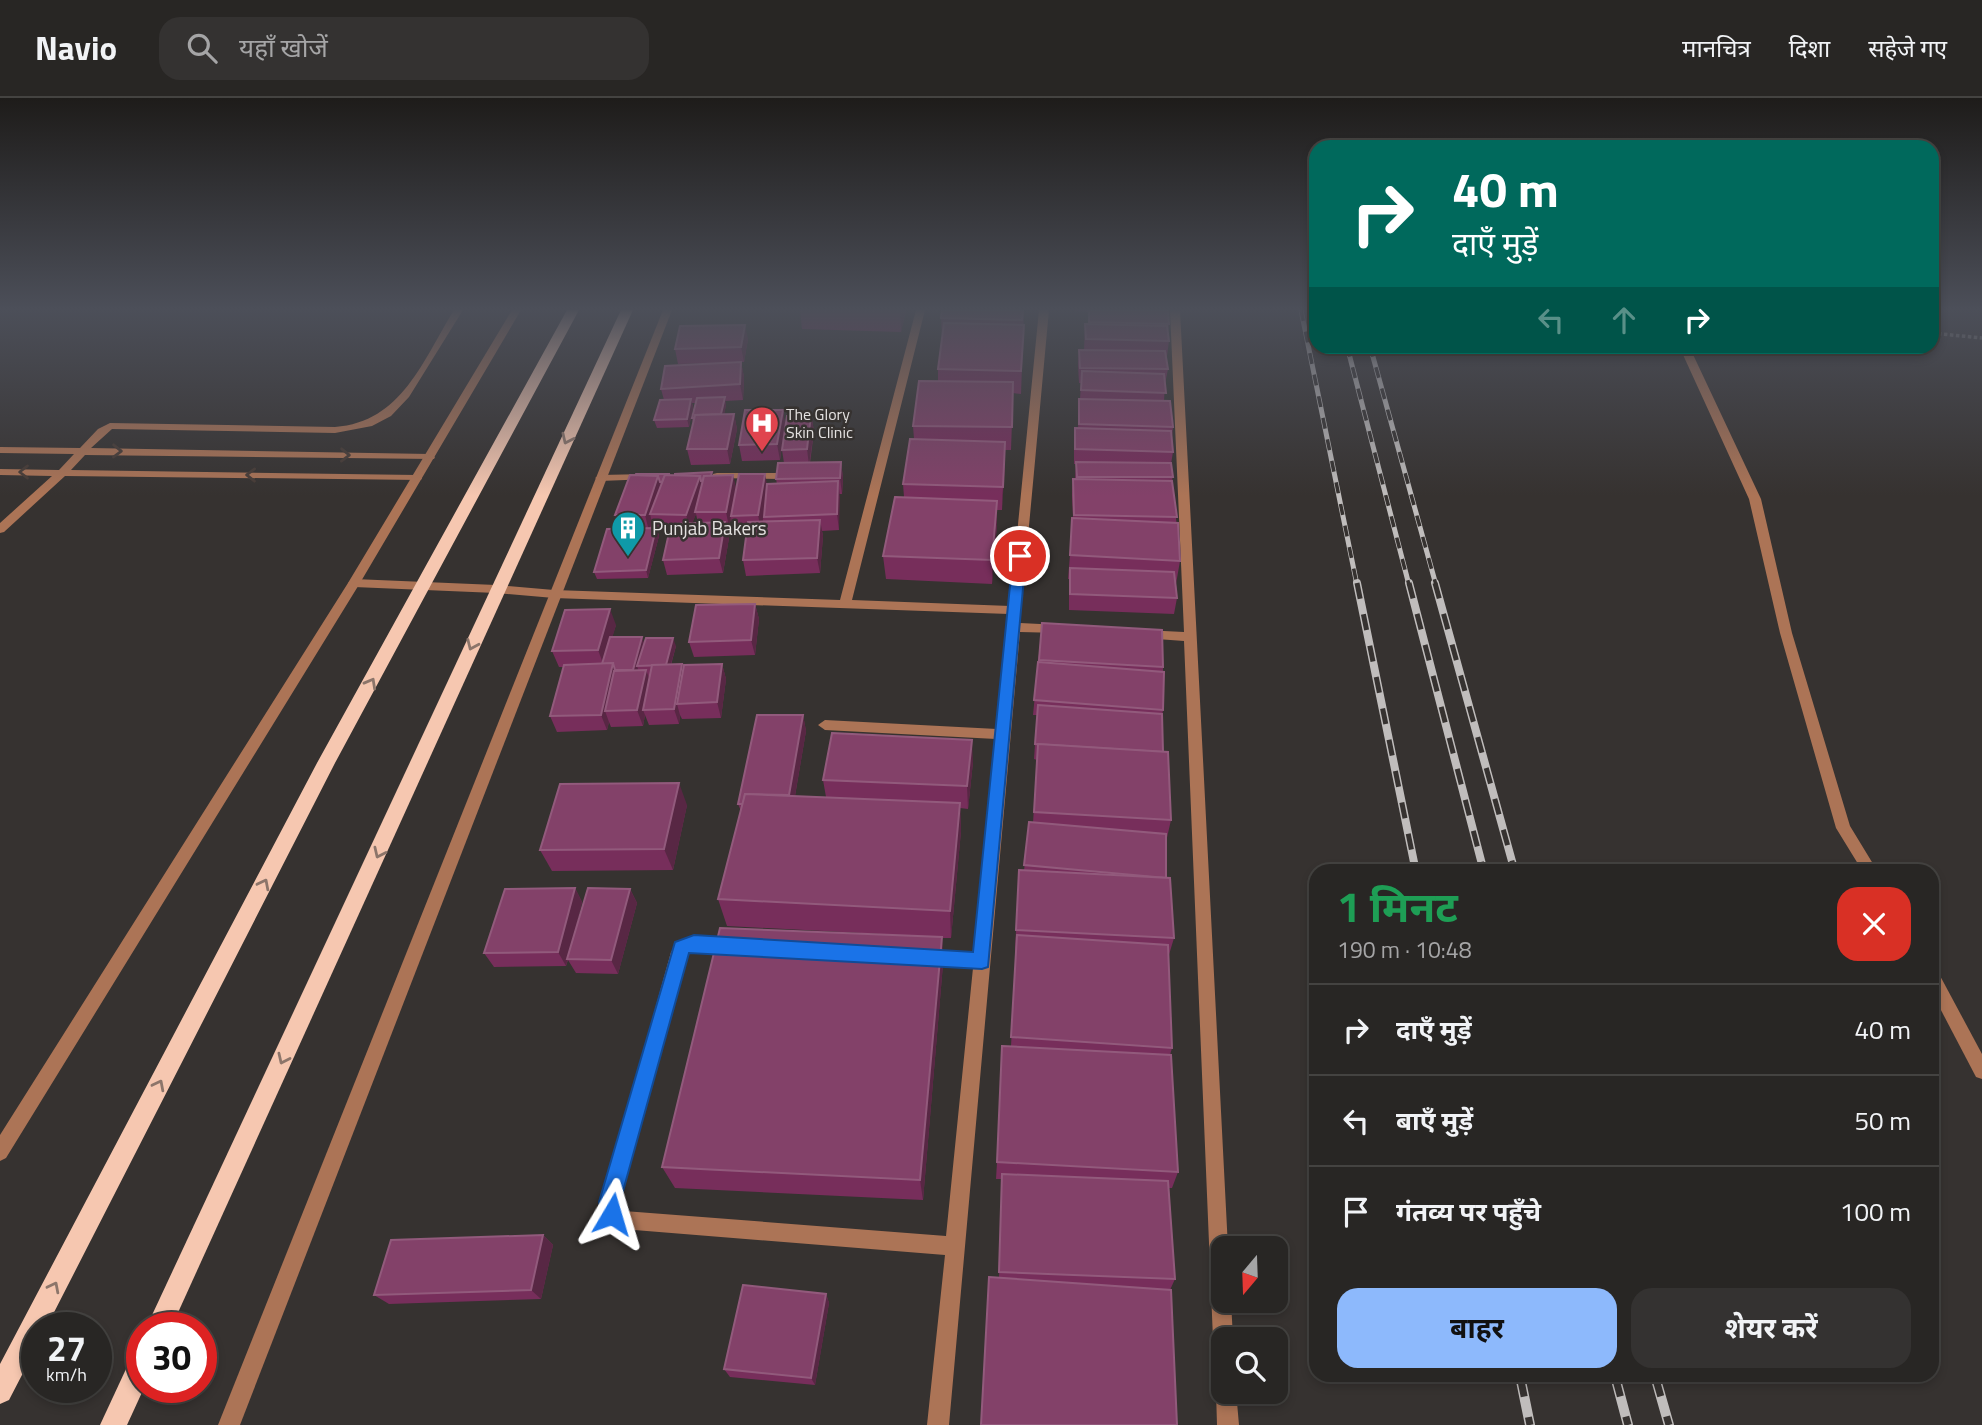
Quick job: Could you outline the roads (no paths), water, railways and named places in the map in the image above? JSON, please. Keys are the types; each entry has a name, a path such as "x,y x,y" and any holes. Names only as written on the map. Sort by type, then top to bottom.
{"main road":[{"path":"0,1391 326,763 540,372"},
{"path":"165,1312 598,372"},
{"path":"113,1425 126,1397"}],"street":[{"path":"0,529 63,472 104,429 123,425 335,430 370,422 398,404 419,372"},
{"path":"0,1152 354,583 480,372"},
{"path":"229,1425 643,372"},
{"path":"845,604 905,372"},
{"path":"938,1425 1038,372"},
{"path":"1177,372 1222,1327"},
{"path":"1696,372 1755,499 1786,633 1843,828 1866,864"},
{"path":"0,450 430,457"},
{"path":"0,472 417,478"},
{"path":"703,477 785,476"},
{"path":"600,478 662,477"},
{"path":"354,583 554,594 1014,610"},
{"path":"1012,627 1075,630"},
{"path":"1125,633 1188,637"},
{"path":"825,725 1002,734"},
{"path":"750,947 694,943 682,948 677,957 610,1202 612,1214 622,1220 955,1245"},
{"path":"904,956 982,961"},
{"path":"1939,990 1982,1071"},
{"path":"1227,1404 1228,1425"}],"railway":[{"path":"1314,372 1357,585"},
{"path":"1354,372 1409,585"},
{"path":"1377,372 1436,585"},
{"path":"1357,583 1414,864"},
{"path":"1409,583 1482,864"},
{"path":"1435,583 1513,864"},
{"path":"1521,1382 1530,1425"},
{"path":"1617,1382 1628,1425"},
{"path":"1657,1382 1669,1425"}],"place":[{"name":"The Glory Skin Clinic","path":"762,453"},
{"name":"Punjab Bakers","path":"628,558"}]}
